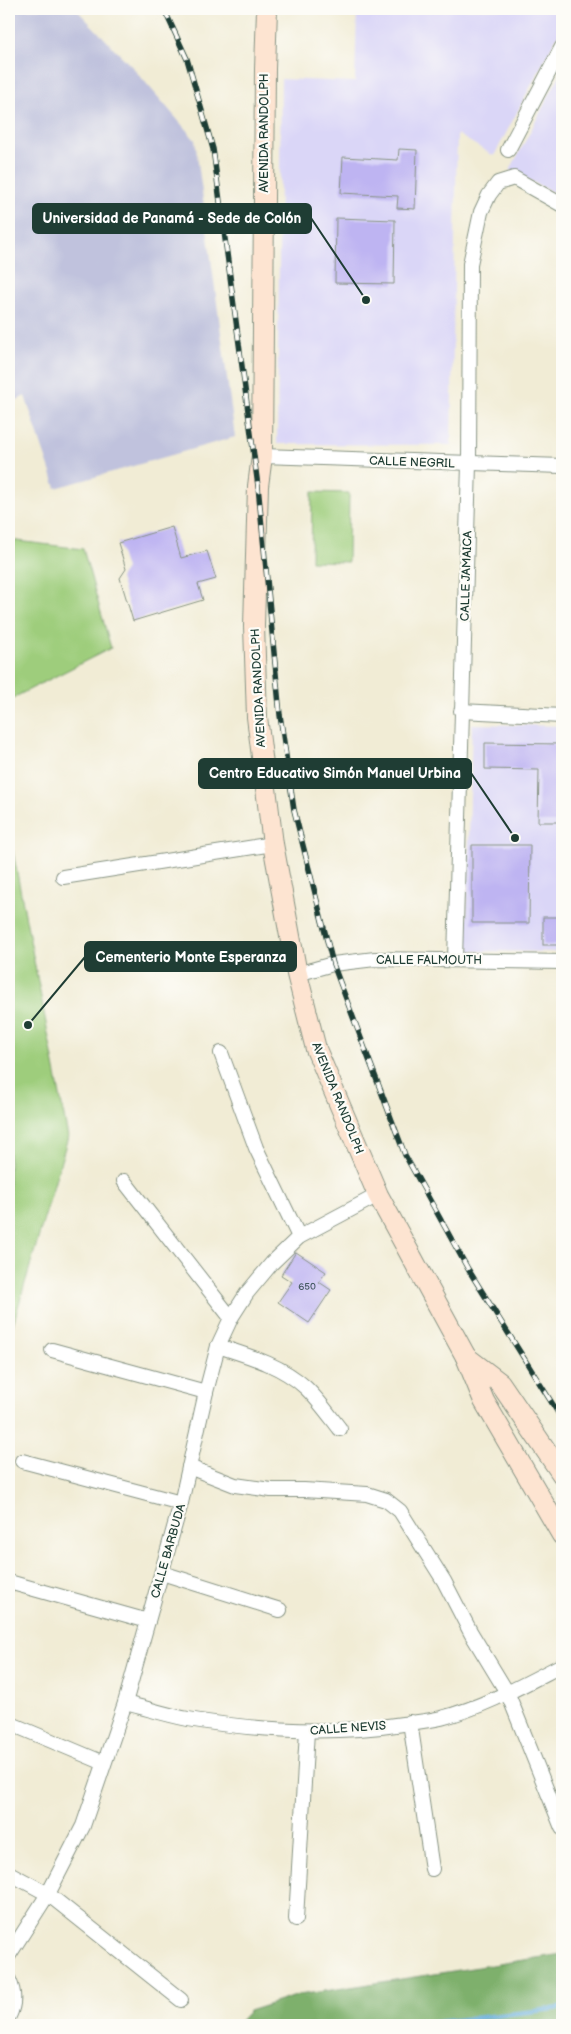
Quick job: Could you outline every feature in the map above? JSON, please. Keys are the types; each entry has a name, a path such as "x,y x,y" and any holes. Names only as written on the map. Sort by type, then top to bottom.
{"main road":[{"name":"AVENIDA RANDOLPH","path":"267,10 262,456 258,486 254,626 257,717 273,844 297,974 316,1050 378,1195 466,1357 484,1401 562,1535"},
{"name":"AVENIDA RANDOLPH","path":"466,1357 500,1383 562,1474"}],"street":[{"path":"508,150 562,47"},
{"name":"CALLE JAMAICA","path":"455,960 470,464 470,264 481,212 489,195 498,183 514,178 562,205"},
{"name":"CALLE NEGRIL","path":"262,456 562,466"},
{"path":"462,711 562,716"},
{"path":"63,877 273,844"},
{"name":"CALLE FALMOUTH","path":"297,974 333,964 375,959 562,962"},
{"path":"221,1053 256,1148 299,1237"},
{"path":"124,1181 231,1318"},
{"name":"CALLE BARBUDA","path":"9,1955 48,1894 82,1826 125,1703 181,1503 218,1346 231,1318 247,1293 272,1263 299,1237 378,1195"},
{"path":"218,1346 265,1361 285,1372 306,1387 340,1429"},
{"path":"52,1350 206,1392"},
{"path":"22,1461 181,1503"},
{"path":"189,1467 235,1485 271,1490 367,1494 386,1500 400,1511 444,1581 508,1694 562,1828"},
{"path":"162,1573 280,1610"},
{"path":"9,1582 148,1621"},
{"name":"CALLE NEVIS","path":"125,1703 187,1718 308,1731 340,1731 440,1718 508,1694 562,1665"},
{"path":"410,1722 432,1869"},
{"path":"9,1723 104,1763"},
{"path":"296,1919 308,1731"},
{"path":"9,1873 48,1894 181,2000"},
{"path":"9,1980 14,1991 14,2007 9,2016"}],"shaded area":[{"path":"9,9 76,9 134,69 195,140 235,437 56,488 25,396 9,404"},
{"path":"357,9 562,9 562,27 494,156 457,134 451,445 277,444 281,79 355,82"},
{"path":"562,71 562,197 510,170"},
{"path":"472,724 562,726 562,952 466,951"}],"green space":[{"path":"312,492 349,493 348,562 311,561"},
{"path":"9,540 83,549 111,648 9,700"},
{"path":"9,831 68,1137 9,1338"},
{"path":"562,1954 562,2025 236,2025 249,2011 299,1995"}],"building":[{"path":"399,149 417,150 415,209 397,208 398,196 341,193 343,157 398,160"},
{"path":"336,218 395,220 394,284 335,283"},
{"path":"172,527 181,558 207,551 216,579 198,584 203,600 133,621 120,578 126,569 118,543"},
{"path":"485,743 562,744 562,822 538,822 539,770 485,769"},
{"path":"472,845 530,845 529,923 472,923"},
{"path":"543,917 562,917 562,945 543,945"},
{"path":"296,1252 326,1272 319,1282 331,1290 309,1323 278,1302 292,1282 281,1275"}],"waterway":[{"path":"414,2025 562,2008"}],"railway":[{"path":"164,9 187,59 213,149 258,486 280,715 294,810 333,964 405,1155 468,1269 562,1419"}],"place":[{"name":"Universidad de Panamá - Sede de Colón","path":"366,300"},
{"name":"Centro Educativo Simón Manuel Urbina","path":"515,838"},
{"name":"Cementerio Monte Esperanza","path":"28,1025"}]}
